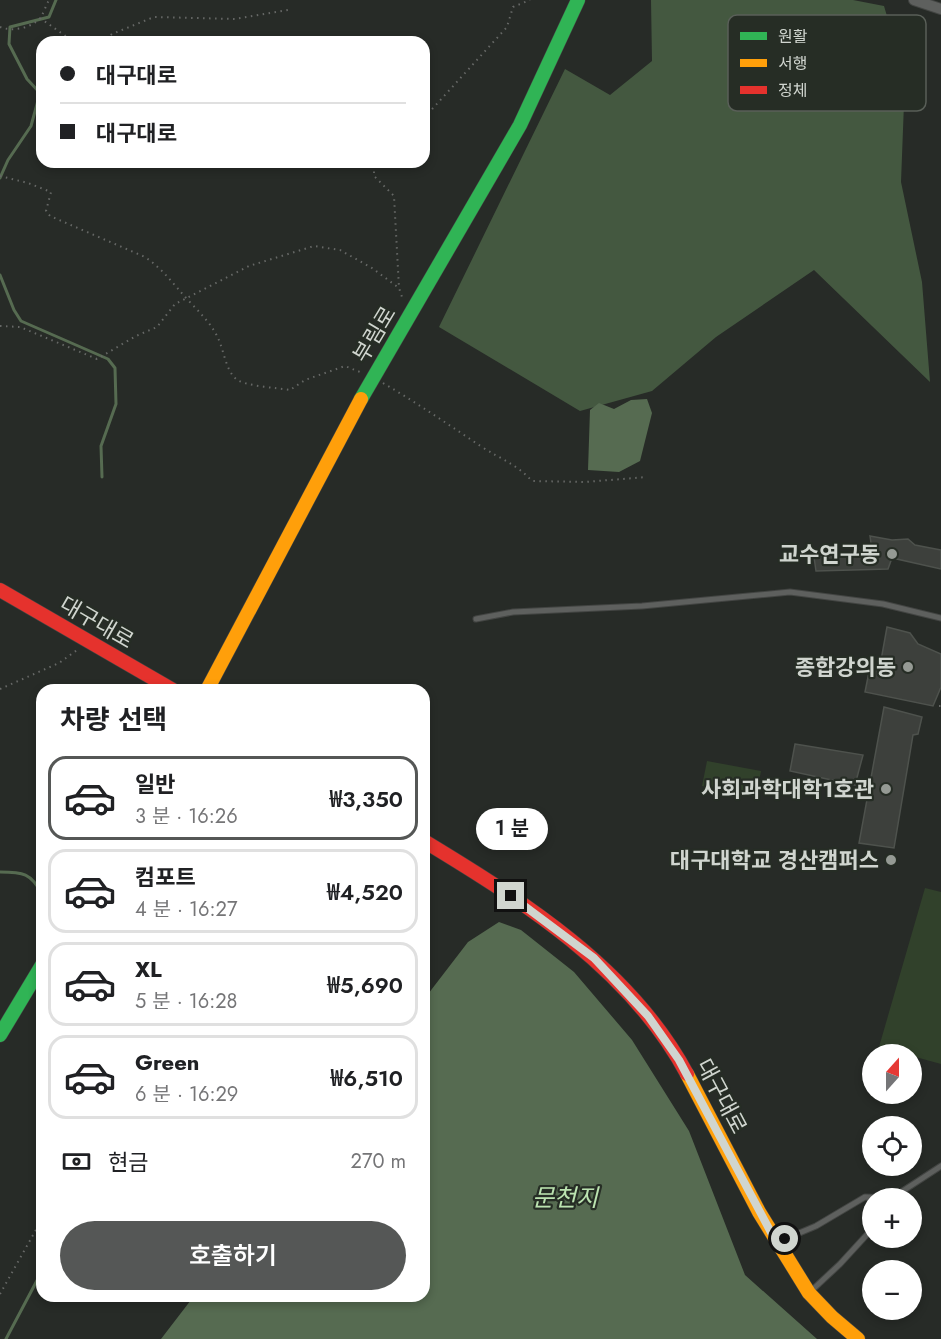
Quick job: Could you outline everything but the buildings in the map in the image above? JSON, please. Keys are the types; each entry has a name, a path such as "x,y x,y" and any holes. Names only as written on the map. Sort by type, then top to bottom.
{"street":[{"name":"부림로","path":"210,684 373,376 520,125 578,0"},
{"path":"914,0 941,9"},
{"name":"대구대로","path":"0,590 163,684"},
{"name":"대구대로","path":"430,845 494,884 594,958 648,1016 679,1060 775,1240 808,1293 858,1339"},
{"path":"0,1035 36,976"}],"lane":[{"path":"476,619 513,612 642,606 790,592 883,604 941,618"},
{"path":"907,1188 941,1166"},
{"path":"775,1240 785,1239 816,1226 862,1199"},
{"path":"808,1293 862,1240"}],"path":[{"path":"0,27 5,30 19,29 40,18 49,0"},
{"path":"430,111 507,27 513,7 530,0"},
{"path":"109,36 154,16 235,19 288,10"},
{"path":"40,18 66,36"},
{"path":"374,168 374,176 394,196 399,288 408,317"},
{"path":"0,176 51,192 46,211 50,216 145,257 173,281 186,299 208,321 218,337 231,374 238,381 290,390 305,380 345,366 363,373"},
{"path":"0,326 20,327 97,359 136,336 157,327 175,304 249,266 314,246 340,250 372,268 399,288"},
{"path":"383,383 423,406 484,448 518,467 532,481 585,482 647,477"},
{"path":"0,689 59,663 88,641"},
{"path":"0,1294 36,1230"}],"shaded area":[{"path":"651,0 853,0 884,6 887,15 728,15 728,111 904,111 901,182 922,282 930,382 814,270 716,337 652,391 580,411 439,327 565,69 610,95 652,61"},
{"path":"707,761 761,771 756,797 702,786"},
{"path":"925,888 941,892 941,1064 922,1059 922,1044 880,1044"}],"water":[{"path":"647,399 652,413 640,461 619,472 588,470 590,410 599,403 614,409 631,400"},
{"name":"문천지","path":"499,922 521,930 574,972 632,1040 689,1131 745,1275 817,1339 161,1339 189,1302 430,1302 430,991 468,942"}],"waterway":[{"path":"36,89 27,79 9,44 10,27 49,17 56,0"},
{"path":"0,178 8,160 31,126 36,108"},
{"path":"0,275 21,321 108,359 115,368 116,404 101,446 102,477"},
{"path":"0,872 26,875 36,885"},
{"path":"6,1339 36,1282"}],"traffic: fast":[{"path":"361,399 520,125 578,0"},
{"path":"0,1035 36,975"}],"traffic: slow":[{"path":"210,684 361,399"},
{"path":"687,1074 759,1212 809,1293 858,1339"}],"traffic: jam":[{"path":"0,590 163,684"},
{"path":"430,845 536,913 605,970 664,1036 687,1074"}],"place":[{"name":"교수연구동","path":"892,554"},
{"name":"종합강의동","path":"908,667"},
{"name":"사회과학대학1호관","path":"886,789"},
{"name":"대구대학교 경산캠퍼스","path":"891,860"}],"route":[{"path":"511,896 594,958 648,1016 679,1060 775,1240 785,1239"}]}
